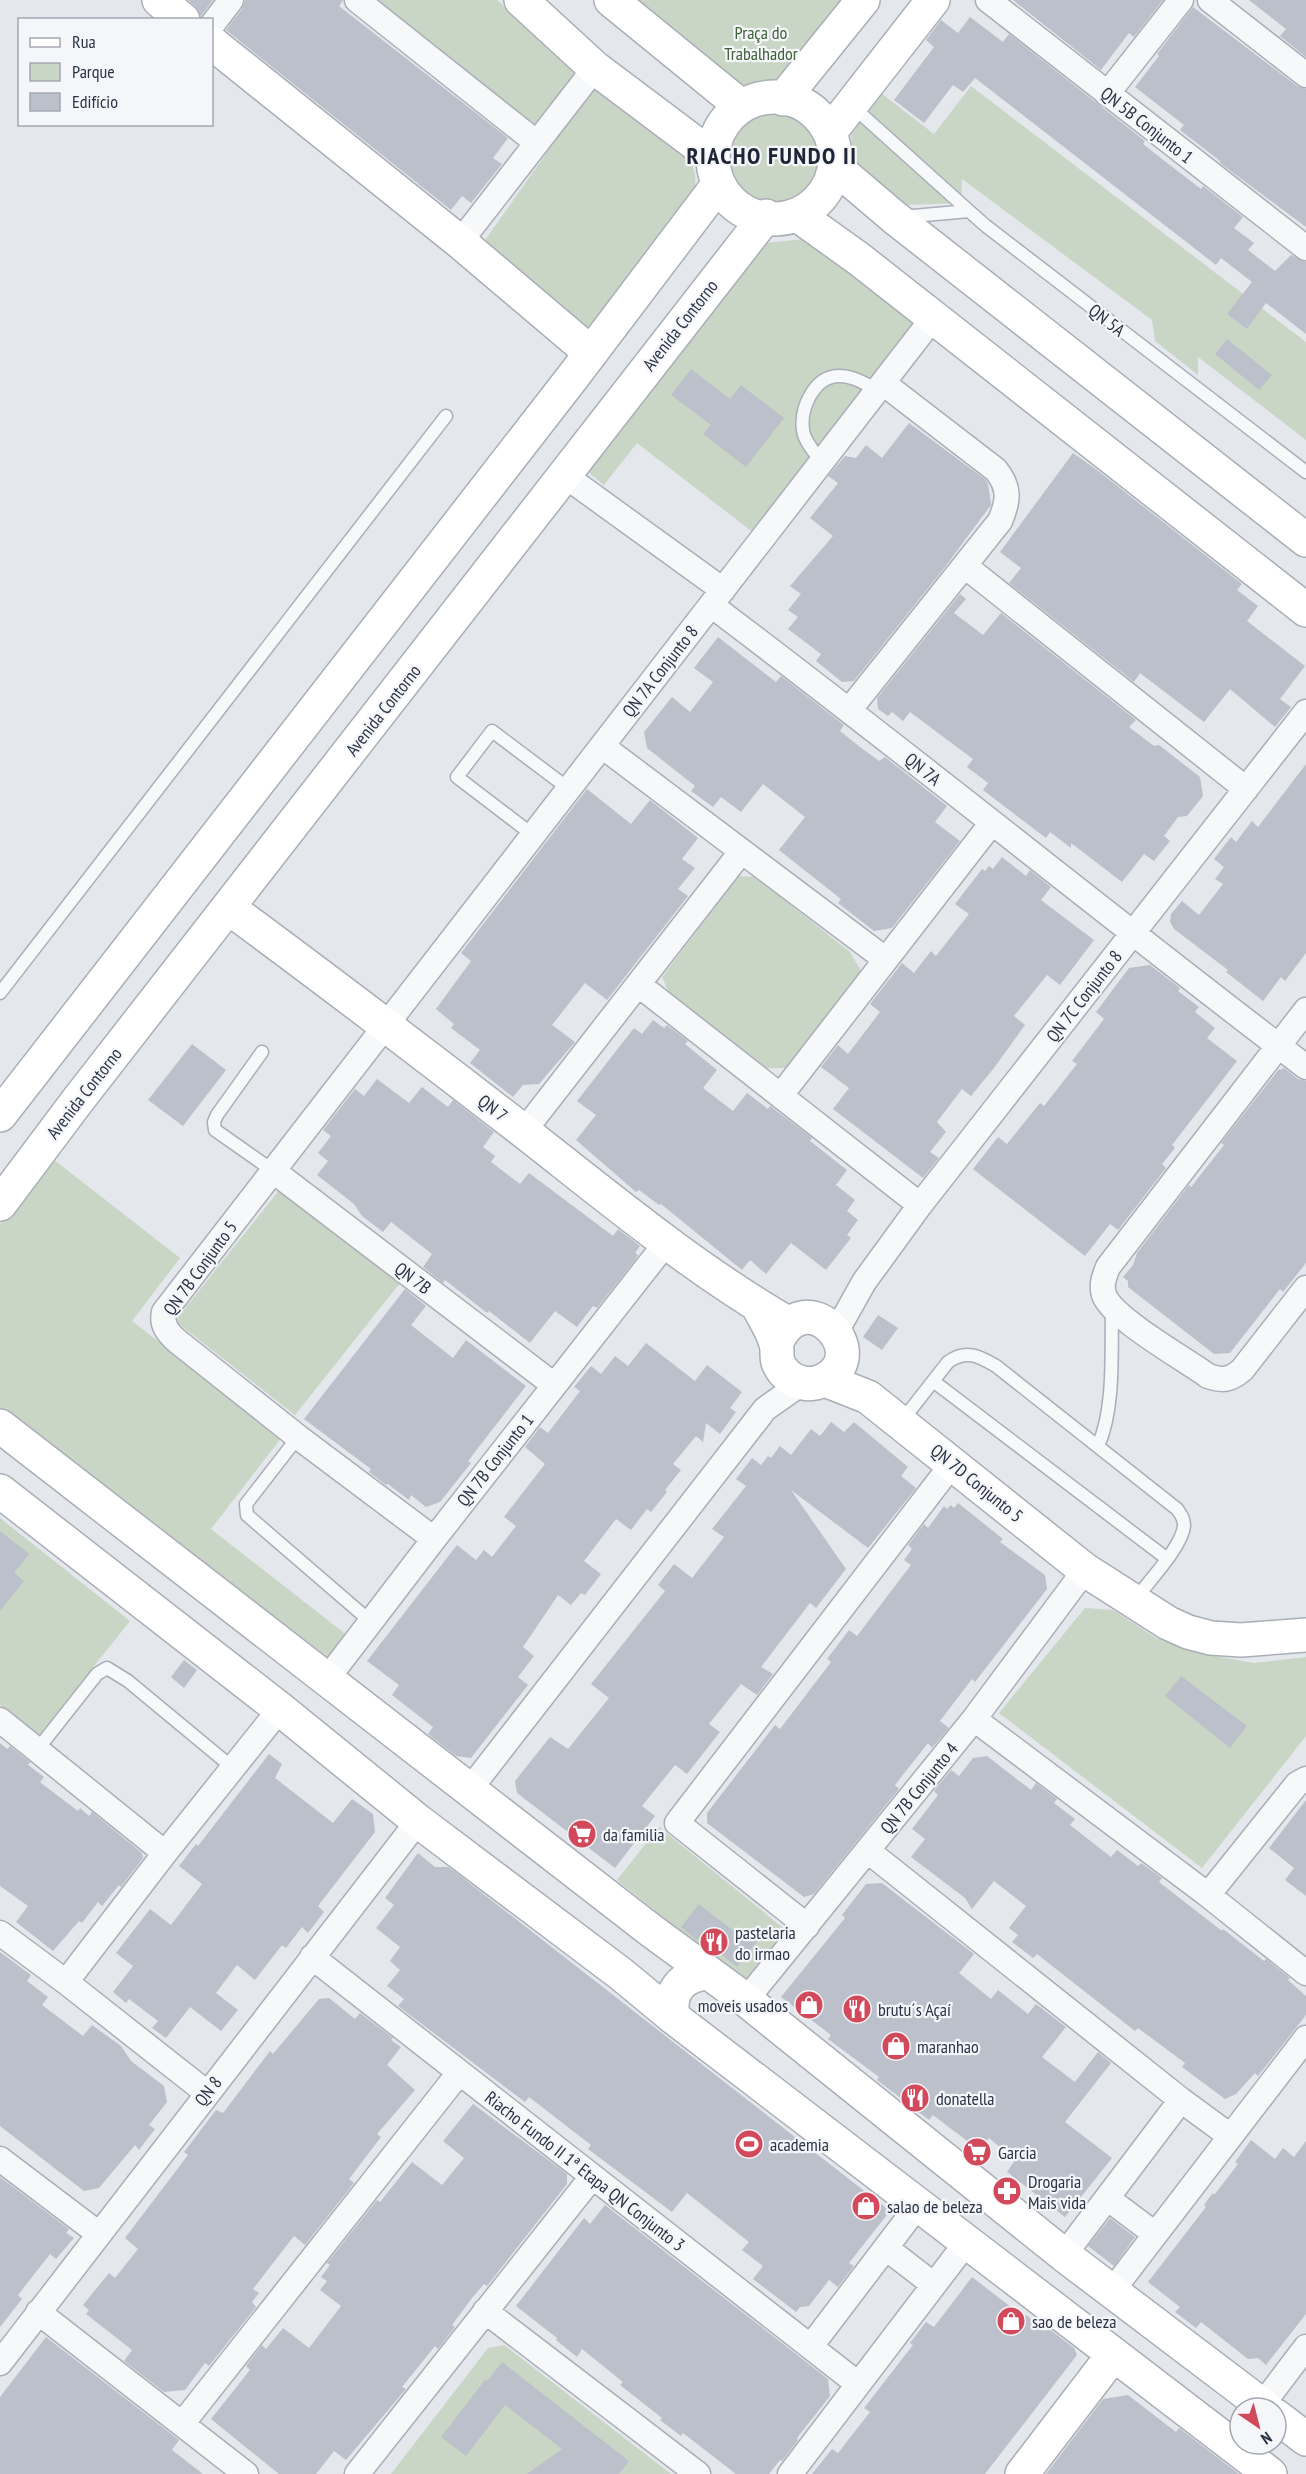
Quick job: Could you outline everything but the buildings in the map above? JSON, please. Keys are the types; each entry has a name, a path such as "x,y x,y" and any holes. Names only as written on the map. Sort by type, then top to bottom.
{"main road":[{"path":"159,0 181,18"},
{"path":"521,0 595,68 715,171"},
{"path":"611,0 741,106"},
{"path":"783,99 863,0"},
{"path":"830,132 933,0"},
{"path":"213,44 460,242 591,353"},
{"path":"800,216 823,195 832,180 835,151 830,132 815,113 806,106 783,99 756,100 741,106 718,129 715,171 725,195 740,208 766,216 800,216 859,259 1306,610"},
{"path":"835,167 895,218 1306,540"},
{"path":"0,1115 591,353 715,171"},
{"name":"Avenida Contorno","path":"0,1204 78,1100 230,908 766,216"},
{"path":"320,703 343,689 355,688 364,694 372,707 368,730"},
{"name":"QN 7","path":"230,908 386,1024 666,1243 758,1306 808,1351"},
{"path":"39,1065 40,1081 47,1091 58,1100 78,1100"},
{"name":"QN 7D Conjunto 5","path":"808,1351 953,1463 1084,1570 1133,1602 1188,1632 1211,1638 1241,1640 1306,1635"},
{"path":"0,1426 224,1601 470,1788 652,1932 746,2000 962,2174 1250,2396"},
{"path":"0,1491 280,1709 418,1821 882,2174 966,2242 1270,2474"},
{"path":"192,1640 187,1628 194,1613 202,1606 224,1601"},
{"path":"621,1974 642,1970 653,1961 657,1953 652,1932"},
{"path":"673,2017 672,1995 695,1974 708,1973"},
{"path":"882,2174 900,2172 910,2165 916,2155 916,2136"},
{"path":"923,2206 922,2197 930,2181 950,2174 962,2174"},
{"path":"1022,2474 1113,2355"},
{"path":"1288,2425 1306,2439"}],"street":[{"path":"213,24 231,0"},
{"path":"357,0 537,143"},
{"name":"QN 5B Conjunto 1","path":"988,0 1306,248"},
{"path":"1107,94 1181,0"},
{"path":"1210,0 1306,75"},
{"path":"460,242 595,68"},
{"name":"QN 7A Conjunto 8","path":"386,1024 933,318"},
{"path":"850,710 1000,521 1006,506 1005,481 996,470 880,386"},
{"name":"QN 7A","path":"564,475 991,824 1134,932 1306,1067"},
{"path":"965,566 1246,789"},
{"name":"QN 7C Conjunto 8","path":"470,1788 864,1282 920,1204 1306,712"},
{"path":"602,746 885,959"},
{"path":"781,1095 991,824"},
{"path":"524,1131 741,852"},
{"path":"639,985 920,1204"},
{"path":"1306,1010 1108,1267 1102,1281 1104,1294 1112,1308 1125,1320 1208,1376 1221,1381 1233,1377 1242,1370 1306,1288"},
{"name":"QN 7B Conjunto 5","path":"386,1024 164,1312 162,1320 169,1334 177,1341 298,1437 434,1539"},
{"name":"QN 7B","path":"272,1170 554,1385"},
{"name":"QN 7B Conjunto 1","path":"327,1679 666,1243"},
{"path":"807,1926 677,1823 953,1463"},
{"name":"QN 7B Conjunto 4","path":"746,2000 974,1719 1084,1570"},
{"path":"66,1982 165,1852 280,1709"},
{"path":"974,1719 1208,1895 1306,1972"},
{"path":"0,1720 165,1852"},
{"path":"1208,1895 1297,1784 1306,1779"},
{"name":"QN 8","path":"0,2363 418,1821"},
{"path":"868,1851 1181,2100 1230,2136"},
{"path":"0,1932 207,2093"},
{"name":"Riacho Fundo II 1ª Etapa QN Conjunto 3","path":"312,1957 858,2384"},
{"path":"1112,2291 1306,2038"},
{"path":"182,2424 459,2073"},
{"path":"1064,2254 1181,2100"},
{"path":"0,2159 99,2235"},
{"path":"357,2474 592,2177"},
{"path":"1107,2198 1155,2234"},
{"path":"811,2346 886,2248 923,2206"},
{"path":"790,2474 966,2242"},
{"path":"886,2248 934,2285"},
{"path":"485,2311 698,2474"},
{"path":"38,2312 246,2474"},
{"path":"1277,2396 1306,2348"}],"lane":[{"name":"QN 5A","path":"851,105 986,226 1306,472"},
{"path":"895,218 969,211"},
{"path":"822,462 802,431 803,411 813,390 825,379 838,376 852,377 880,386"},
{"path":"0,993 446,416"},
{"path":"533,835 457,777 492,731 569,789"},
{"path":"262,1052 214,1122 215,1130 272,1170"},
{"path":"1098,1446 1106,1429 1108,1410 1112,1308"},
{"path":"901,1422 948,1362 958,1355 970,1354 982,1358 1098,1446 1177,1509 1183,1518 1184,1528 1179,1541 1133,1602"},
{"path":"933,1381 1166,1558"},
{"path":"298,1437 246,1504 247,1515 370,1621"},
{"path":"38,1750 97,1674 107,1668 128,1681 233,1768"}],"green space":[{"path":"374,0 497,0 577,71 531,128"},
{"name":"Praça do Trabalhador","path":"628,0 848,0 789,76 770,85 748,86 723,77"},
{"path":"594,86 688,150 695,174 696,194 588,336 478,250"},
{"path":"971,86 1306,342 1306,440 1198,357 1198,375 1155,341 1152,320 962,179 961,203 908,205 872,189 854,163 851,134 881,93 934,134"},
{"path":"776,105 793,110 812,124 822,144 825,155 824,166 822,177 816,188 805,199 782,208 762,208 745,201 733,189 725,173 723,155 725,138 734,122 749,110"},
{"path":"805,239 915,324 754,533 637,443 604,485 588,472 765,243"},
{"path":"739,876 756,877 850,952 861,971 787,1068 766,1068 669,993 662,977"},
{"path":"49,1156 180,1258 132,1321 282,1437 211,1529 348,1636 328,1657 0,1407 0,1224"},
{"path":"280,1189 400,1283 295,1415 175,1321"},
{"path":"0,1518 130,1621 39,1735 0,1705"},
{"path":"1085,1608 1113,1610 1156,1638 1204,1654 1254,1663 1306,1657 1306,1736 1202,1868 999,1713"},
{"path":"659,1827 787,1931 745,1983 617,1880"},
{"path":"504,2345 671,2474 391,2474 488,2348"}],"place":[{"name":"da familia","path":"582,1834"},
{"name":"pastelaria do irmao","path":"714,1942"},
{"name":"moveis usados","path":"809,2005"},
{"name":"brutu´s Açaí","path":"857,2009"},
{"name":"maranhao","path":"896,2046"},
{"name":"donatella","path":"915,2098"},
{"name":"academia","path":"749,2144"},
{"name":"Garcia","path":"977,2152"},
{"name":"Drogaria Mais vida","path":"1007,2191"},
{"name":"salao de beleza","path":"866,2206"},
{"name":"sao de beleza","path":"1011,2321"}],"district":[{"name":"RIACHO FUNDO II","path":"772,155"}]}
